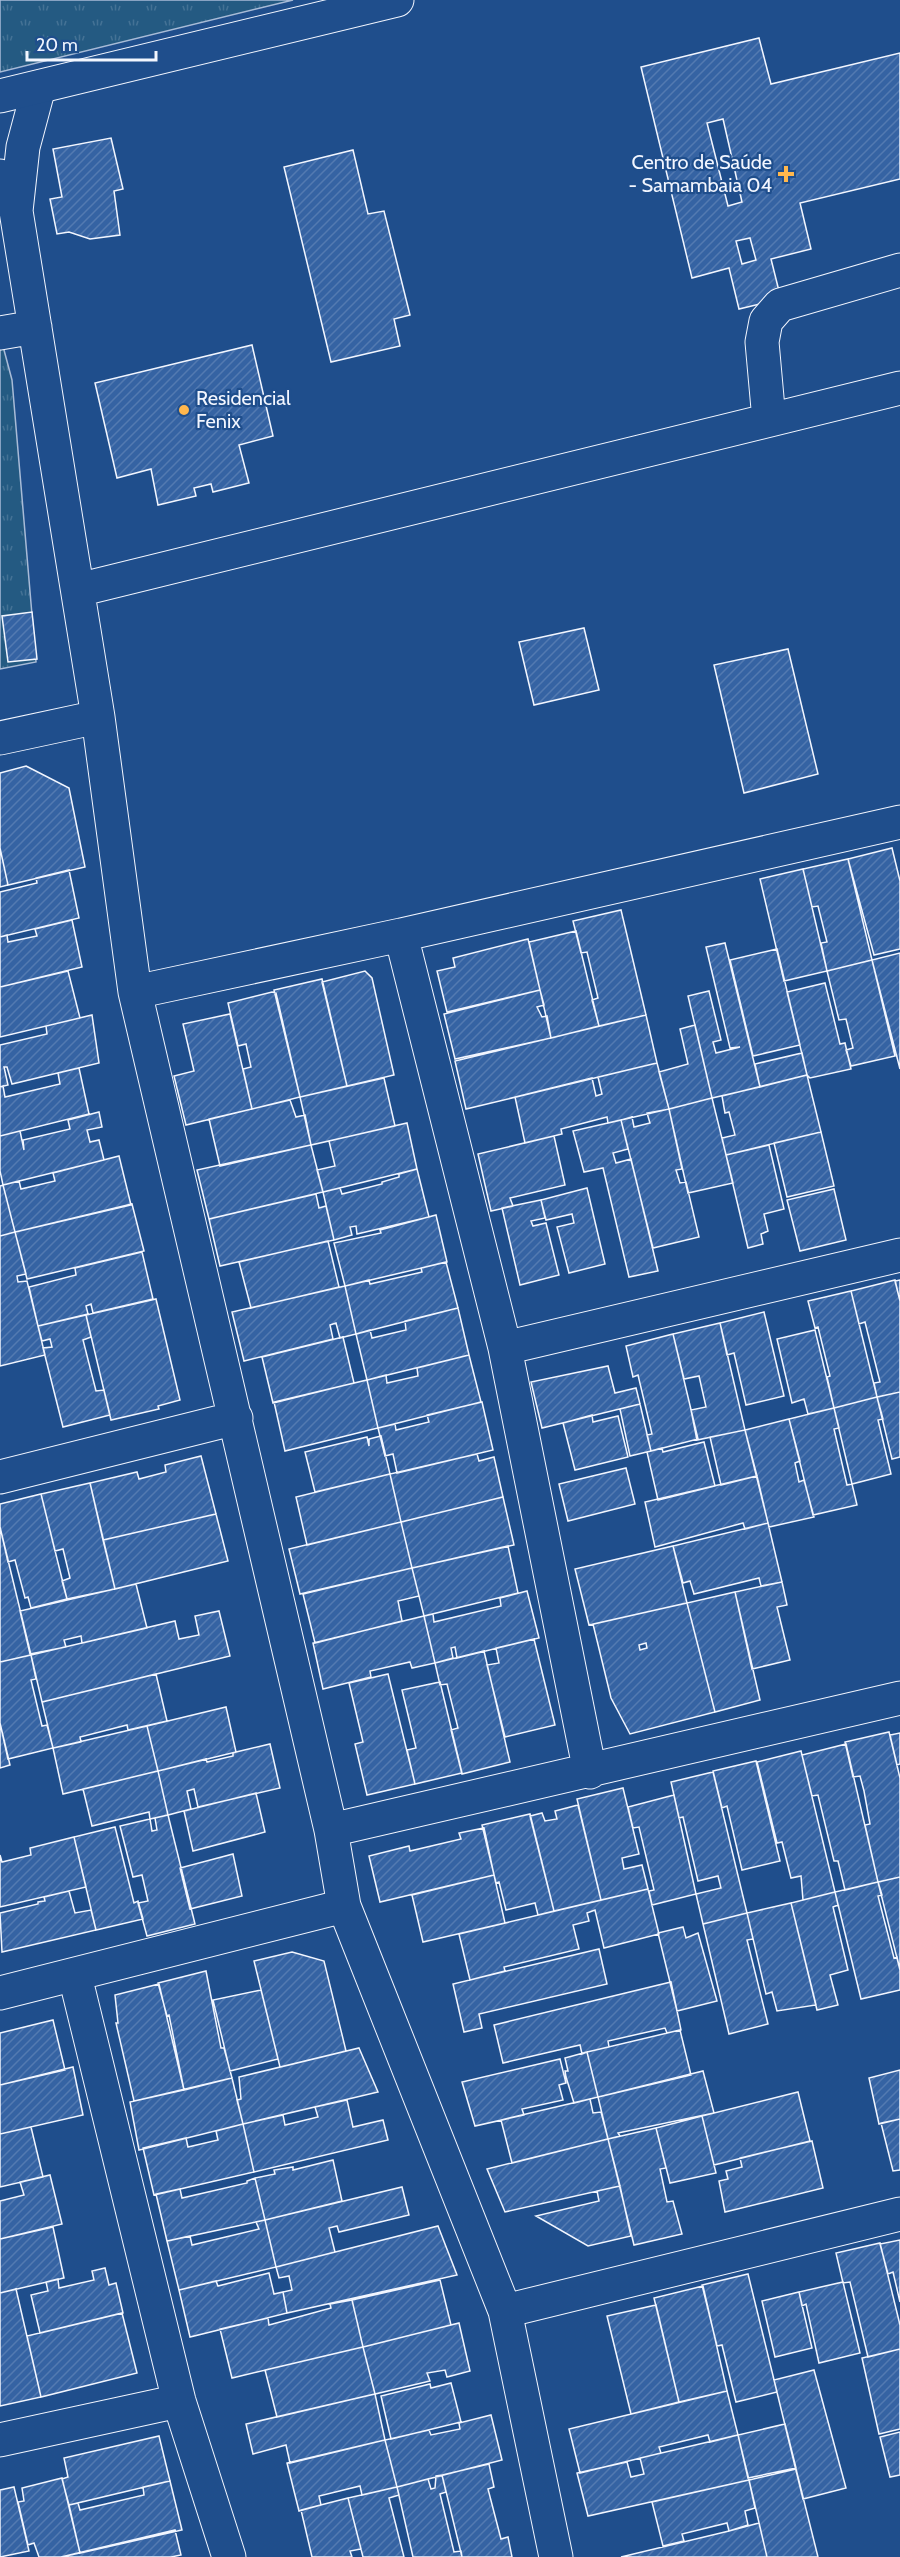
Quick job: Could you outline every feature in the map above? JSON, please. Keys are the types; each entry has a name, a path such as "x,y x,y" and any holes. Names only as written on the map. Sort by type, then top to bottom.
{"street":[{"path":"0,96 397,0"},
{"path":"16,211 23,147 39,87"},
{"path":"0,176 16,211 99,717 135,992 331,1830 344,1906 505,2311 556,2557"},
{"path":"769,420 762,342 766,321 780,305 900,270"},
{"path":"0,333 35,327"},
{"path":"78,590 900,388"},
{"path":"0,738 99,717"},
{"path":"135,992 900,822"},
{"path":"401,934 505,1348 590,1772"},
{"path":"505,1348 900,1255"},
{"path":"0,1477 236,1418"},
{"path":"331,1830 590,1772 900,1698"},
{"path":"0,1994 344,1906"},
{"path":"75,1976 179,2401 229,2557"},
{"path":"505,2311 900,2214"},
{"path":"0,2440 179,2401"}],"green space":[{"path":"0,0 293,0 0,72"},
{"path":"0,335 12,380 36,662 0,669"}],"building":[{"path":"759,38 771,84 900,53 900,179 800,203 811,249 771,259 781,299 739,309 729,268 692,278 641,67","holes":["723,119 742,202 728,206 707,123","750,238 756,260 742,264 736,241"]},
{"path":"111,138 123,189 114,191 120,235 90,239 69,232 57,234 50,199 62,197 53,149"},
{"path":"353,150 368,214 384,211 410,315 394,319 400,346 331,362 284,167"},
{"name":"Residencial Fenix","path":"252,345 273,436 239,445 249,483 213,492 211,484 194,488 196,496 158,505 151,469 117,478 95,383"},
{"path":"32,612 37,659 8,662 2,616"},
{"path":"584,628 599,690 534,705 519,642"},
{"path":"788,649 818,774 744,793 714,665"},
{"path":"26,766 69,788 85,867 8,885 0,848 0,773"},
{"path":"0,848 8,885 0,887"},
{"path":"892,848 900,881 900,949 874,955 848,859"},
{"path":"848,859 872,960 827,971 821,943 827,942 818,906 812,907 803,869"},
{"path":"803,869 827,971 784,981 760,879"},
{"path":"69,870 79,918 0,937 0,892 37,883 36,878"},
{"path":"621,910 646,1015 599,1026 592,1000 598,998 587,952 581,953 573,921"},
{"path":"72,920 82,967 0,987 0,937 7,935 8,942 37,936 35,929"},
{"path":"576,931 599,1026 551,1038 529,942"},
{"path":"528,939 540,990 447,1012 437,971 455,967 453,958"},
{"path":"725,943 760,1087 712,1098 688,996 709,991 721,1040 713,1042 716,1053 740,1047 730,1048 706,947"},
{"path":"777,949 800,1045 753,1056 730,960"},
{"path":"900,953 900,1069 872,960"},
{"path":"872,960 895,1056 851,1066 846,1050 853,1048 846,1019 839,1020 827,971"},
{"path":"68,971 80,1018 0,1037 0,987"},
{"path":"365,971 372,978 394,1075 347,1086 322,982"},
{"path":"322,979 347,1086 300,1097 274,990"},
{"path":"825,983 840,1044 845,1043 851,1069 810,1078 807,1075 787,992"},
{"path":"540,990 544,1005 537,1007 542,1017 547,1016 551,1038 455,1059 444,1014"},
{"path":"276,993 300,1097 252,1109 243,1069 251,1067 246,1044 238,1046 228,1003"},
{"path":"230,1014 252,1109 186,1125 174,1076 194,1071 183,1024"},
{"path":"92,1015 99,1063 12,1084 7,1067 4,1067 8,1085 0,1087 0,1045 47,1034 46,1026"},
{"path":"646,1015 657,1063 466,1109 455,1061"},
{"path":"695,1025 712,1098 669,1109 659,1072 688,1064 680,1029"},
{"path":"802,1053 807,1075 760,1087 755,1064"},
{"path":"657,1063 669,1109 608,1123 607,1117 561,1129 562,1134 525,1143 515,1097 592,1078 596,1096 602,1094 598,1077"},
{"path":"79,1068 89,1114 0,1136 0,1087 3,1086 5,1097 60,1084 58,1073"},
{"path":"807,1075 821,1132 726,1155 722,1138 735,1135 729,1112 725,1113 722,1096"},
{"path":"384,1078 395,1126 311,1145 300,1097"},
{"path":"712,1098 733,1183 688,1193 669,1109"},
{"path":"290,1100 296,1117 305,1115 311,1145 220,1166 209,1119"},
{"path":"669,1109 682,1169 676,1170 680,1183 686,1182 699,1237 653,1248 621,1120 632,1117 634,1127 650,1123 647,1113"},
{"path":"99,1112 102,1127 87,1130 90,1142 99,1140 104,1160 3,1185 0,1171 0,1136 20,1131 24,1150 23,1140 70,1129 68,1120"},
{"path":"621,1120 628,1149 613,1153 616,1163 631,1159 658,1271 629,1277 603,1168 584,1172 573,1131"},
{"path":"407,1123 417,1169 323,1192 317,1170 335,1166 329,1141"},
{"path":"821,1132 834,1186 787,1197 774,1143"},
{"path":"554,1136 565,1185 510,1198 513,1206 491,1211 478,1154"},
{"path":"311,1145 323,1192 209,1219 197,1170"},
{"path":"769,1145 784,1209 764,1214 768,1231 761,1234 763,1244 748,1248 726,1155"},
{"path":"119,1156 131,1205 15,1232 3,1185 19,1181 21,1189 55,1181 53,1173"},
{"path":"417,1169 429,1217 357,1234 356,1226 350,1227 352,1235 334,1240 323,1192 340,1188 342,1194 382,1184 382,1182 399,1177 399,1174"},
{"path":"3,1185 15,1232 0,1236 0,1186"},
{"path":"587,1188 605,1264 569,1273 557,1227 574,1223 572,1214 546,1220 541,1200"},
{"path":"834,1189 846,1240 800,1251 787,1200"},
{"path":"316,1194 319,1208 326,1206 334,1240 220,1266 209,1219"},
{"path":"541,1200 545,1218 531,1221 533,1226 546,1223 559,1275 520,1285 502,1208"},
{"path":"132,1204 144,1251 27,1279 15,1232"},
{"path":"436,1215 447,1262 345,1286 334,1243 381,1233 380,1230"},
{"path":"15,1232 26,1274 17,1276 18,1282 27,1281 45,1355 0,1366 0,1236"},
{"path":"328,1241 339,1287 251,1308 239,1262"},
{"path":"142,1252 153,1299 93,1313 91,1304 86,1306 88,1314 38,1326 29,1287 76,1275 75,1268"},
{"path":"446,1262 458,1308 356,1334 345,1286 369,1280 370,1284 418,1273 422,1272 421,1268"},
{"path":"895,1280 900,1301 900,1392 877,1397 874,1383 880,1382 865,1322 859,1324 851,1291"},
{"path":"900,1280 900,1301 895,1281"},
{"path":"345,1286 356,1334 340,1338 336,1323 330,1325 333,1339 244,1361 232,1312"},
{"path":"851,1291 877,1397 834,1408 827,1377 830,1376 818,1327 815,1328 808,1301"},
{"path":"156,1299 180,1400 158,1406 159,1409 111,1420 86,1315"},
{"path":"458,1308 469,1355 367,1380 356,1334 370,1330 372,1338 406,1330 405,1321"},
{"path":"764,1312 784,1396 746,1405 734,1353 727,1355 720,1323"},
{"path":"86,1315 91,1337 83,1340 96,1391 104,1390 110,1415 63,1427 43,1348 52,1347 50,1339 42,1341 38,1326"},
{"path":"720,1323 745,1430 697,1440 691,1410 706,1407 699,1376 684,1379 673,1334"},
{"path":"815,1330 834,1408 808,1414 804,1399 792,1403 777,1339"},
{"path":"673,1334 698,1439 651,1451 647,1435 652,1434 638,1375 633,1377 626,1346"},
{"path":"343,1337 354,1383 273,1403 262,1357"},
{"path":"469,1355 481,1402 378,1428 367,1380 386,1375 387,1383 418,1376 417,1368"},
{"path":"608,1366 615,1393 636,1388 640,1404 542,1428 531,1382"},
{"path":"367,1380 378,1428 285,1451 274,1402"},
{"path":"900,1392 900,1457 892,1459 877,1397"},
{"path":"877,1397 883,1419 878,1420 891,1474 852,1484 834,1408"},
{"path":"482,1402 493,1450 397,1473 393,1454 385,1456 378,1428 395,1424 396,1430 429,1422 427,1415"},
{"path":"640,1404 651,1451 630,1456 620,1409"},
{"path":"834,1408 839,1428 834,1429 847,1485 852,1484 857,1505 813,1515 789,1419"},
{"path":"592,1415 593,1422 618,1416 628,1457 575,1470 563,1423"},
{"path":"789,1419 800,1461 795,1463 799,1482 804,1480 814,1517 769,1527 745,1430"},
{"path":"745,1430 757,1476 721,1485 710,1437"},
{"path":"381,1436 390,1474 315,1492 305,1452 367,1437 369,1446 369,1439"},
{"path":"704,1442 715,1486 658,1500 647,1452 662,1448 663,1452"},
{"path":"477,1454 479,1461 494,1457 503,1497 401,1522 390,1474"},
{"path":"201,1456 216,1514 103,1540 90,1483 137,1472 139,1479 166,1472 165,1465"},
{"path":"626,1468 635,1504 568,1521 559,1484"},
{"path":"390,1474 401,1522 307,1545 296,1497"},
{"path":"757,1476 768,1523 745,1529 743,1523 655,1547 645,1502"},
{"path":"90,1483 115,1589 67,1599 62,1581 70,1578 63,1549 55,1551 41,1494"},
{"path":"41,1494 67,1599 31,1608 28,1597 25,1598 15,1560 8,1562 0,1527 0,1504"},
{"path":"503,1497 514,1545 412,1568 401,1522"},
{"path":"216,1514 228,1561 115,1589 103,1540"},
{"path":"401,1522 412,1568 300,1594 289,1549"},
{"path":"768,1523 782,1582 761,1586 759,1578 694,1594 690,1581 683,1583 673,1546"},
{"path":"0,1527 31,1655 0,1662"},
{"path":"508,1546 518,1593 424,1616 412,1568"},
{"path":"673,1546 687,1603 589,1625 575,1569"},
{"path":"412,1568 419,1596 398,1601 402,1621 315,1643 303,1594"},
{"path":"782,1582 787,1605 777,1607 790,1660 752,1669 735,1592"},
{"path":"136,1584 147,1628 82,1643 81,1636 64,1640 66,1647 30,1654 20,1611"},
{"path":"527,1591 539,1638 457,1658 455,1647 451,1648 453,1658 435,1663 424,1616 433,1614 434,1622 501,1606 500,1598"},
{"path":"735,1592 760,1700 715,1712 687,1603"},
{"path":"687,1603 715,1712 630,1734 611,1698 593,1624","holes":["646,1643 647,1648 640,1650 639,1645"]},
{"path":"219,1611 230,1656 42,1702 31,1655 175,1621 179,1639 199,1635 195,1616"},
{"path":"424,1616 435,1663 412,1668 410,1662 370,1671 371,1677 323,1689 313,1643"},
{"path":"534,1639 555,1725 505,1737 487,1665 499,1663 496,1648"},
{"path":"484,1651 510,1762 462,1774 451,1730 458,1728 447,1684 440,1685 435,1663"},
{"path":"31,1655 36,1679 31,1680 42,1726 47,1725 53,1748 8,1759 0,1723 0,1662"},
{"path":"156,1674 167,1721 128,1730 127,1725 80,1737 81,1742 53,1748 42,1702"},
{"path":"388,1674 415,1784 367,1795 355,1744 363,1742 349,1683"},
{"path":"440,1682 462,1773 415,1784 407,1750 416,1748 402,1690"},
{"path":"226,1707 236,1752 158,1771 147,1726"},
{"path":"0,1723 10,1765 0,1768"},
{"path":"147,1726 158,1771 63,1794 53,1748"},
{"path":"889,1732 900,1778 900,1877 878,1882 865,1825 870,1824 864,1791 860,1776 853,1777 845,1742"},
{"path":"900,1733 900,1764 897,1765 890,1735"},
{"path":"270,1744 280,1788 198,1807 194,1789 187,1791 191,1809 168,1815 158,1771 206,1759 207,1762 233,1756 236,1752"},
{"path":"846,1744 878,1882 845,1890 838,1861 834,1861 818,1795 812,1796 802,1755"},
{"path":"801,1751 835,1892 803,1900 801,1876 791,1878 782,1842 777,1843 757,1762"},
{"path":"756,1761 780,1861 742,1870 727,1806 722,1808 713,1771"},
{"path":"158,1771 168,1815 150,1819 149,1812 92,1826 83,1789"},
{"path":"713,1772 747,1913 703,1924 696,1894 721,1888 718,1876 698,1881 683,1817 679,1818 671,1782"},
{"path":"623,1788 639,1854 622,1858 624,1869 642,1865 648,1889 601,1900 577,1799"},
{"path":"256,1793 265,1832 193,1851 184,1811"},
{"path":"674,1795 696,1894 652,1905 649,1891 654,1890 639,1827 633,1828 628,1807"},
{"path":"578,1805 601,1900 554,1911 530,1816 542,1813 545,1821 557,1819 555,1811"},
{"path":"530,1814 554,1911 538,1915 535,1903 506,1910 499,1882 496,1883 482,1825"},
{"path":"168,1815 195,1924 147,1936 138,1903 148,1901 142,1875 133,1877 120,1826 150,1819 152,1831 157,1830 155,1818"},
{"path":"115,1827 134,1903 138,1901 143,1919 96,1930 74,1837"},
{"path":"484,1828 494,1875 380,1902 369,1856 409,1846 410,1851 461,1839 459,1833"},
{"path":"74,1837 86,1887 0,1907 0,1855 2,1862 31,1855 30,1848"},
{"path":"233,1854 242,1896 190,1909 180,1868"},
{"path":"494,1875 505,1923 423,1942 412,1895"},
{"path":"900,1877 900,1970 878,1882"},
{"path":"878,1882 882,1895 878,1896 894,1958 897,1957 900,1970 900,1990 861,1999 835,1892"},
{"path":"648,1889 659,1934 604,1948 595,1910 587,1913 589,1921 573,1925 579,1949 504,1967 505,1971 470,1980 459,1934"},
{"path":"69,1891 75,1913 91,1910 96,1930 2,1952 0,1913 38,1904 38,1902 45,1901 44,1897"},
{"path":"835,1892 838,1905 833,1907 848,1970 830,1975 838,2005 817,2010 791,1903"},
{"path":"791,1903 816,2005 777,2011 772,1992 766,1994 747,1913"},
{"path":"747,1913 753,1939 747,1940 768,2024 729,2034 703,1924"},
{"path":"683,1927 686,1938 698,1933 717,2001 677,2011 658,1933"},
{"path":"599,1949 607,1984 479,2014 482,2028 464,2032 453,1984"},
{"path":"292,1952 324,1961 346,2051 280,2067 254,1961"},
{"path":"206,1971 221,2048 224,2048 232,2078 184,2090 169,2015 167,2016 158,1983"},
{"path":"671,1982 681,2030 667,2033 665,2028 608,2041 609,2047 582,2054 580,2045 503,2063 494,2025"},
{"path":"159,1984 184,2090 134,2101 116,2023 118,2023 115,1995"},
{"path":"261,1990 278,2059 230,2071 213,2000"},
{"path":"53,2020 65,2070 0,2085 0,2033"},
{"path":"680,2030 691,2075 598,2097 587,2052"},
{"path":"359,2048 378,2092 243,2124 237,2100 241,2099 239,2077"},
{"path":"587,2052 598,2097 574,2103 566,2077 565,2071 568,2071 565,2058"},
{"path":"560,2059 566,2083 559,2085 563,2100 522,2109 524,2115 475,2126 462,2082"},
{"path":"73,2067 83,2115 0,2134 0,2085"},
{"path":"900,2070 900,2119 879,2124 869,2078"},
{"path":"703,2071 714,2113 618,2133 620,2136 608,2139 598,2097"},
{"path":"232,2078 243,2124 139,2150 130,2102"},
{"path":"798,2092 810,2141 714,2165 702,2116"},
{"path":"590,2099 593,2113 601,2112 608,2139 512,2163 501,2120"},
{"path":"347,2100 353,2127 383,2120 388,2140 254,2172 243,2124 283,2115 285,2125 318,2117 315,2107"},
{"path":"702,2116 716,2173 670,2183 656,2128"},
{"path":"900,2119 900,2170 893,2171 881,2123"},
{"path":"243,2124 254,2172 154,2195 143,2148 186,2138 188,2147 218,2140 216,2131"},
{"path":"31,2127 43,2177 0,2187 0,2134"},
{"path":"656,2128 666,2168 660,2169 667,2202 673,2201 682,2234 634,2245 608,2139"},
{"path":"608,2139 620,2186 505,2212 487,2169"},
{"path":"812,2141 823,2188 725,2212 719,2181 728,2179 726,2171 742,2167 740,2158"},
{"path":"333,2160 342,2201 265,2220 255,2178 275,2174 274,2170 293,2167 293,2170"},
{"path":"50,2175 62,2224 0,2239 0,2201 24,2195 20,2182"},
{"path":"255,2178 265,2220 167,2241 156,2194 180,2189 182,2198 247,2183"},
{"path":"620,2186 631,2236 588,2246 536,2216 599,2201 597,2191"},
{"path":"402,2187 409,2215 339,2232 337,2226 329,2228 335,2252 276,2267 265,2220"},
{"path":"265,2220 276,2267 179,2290 167,2241 190,2236 192,2245 259,2229 256,2222"},
{"path":"438,2226 457,2275 287,2313 283,2292 292,2290 289,2276 279,2278 276,2267"},
{"path":"53,2227 64,2278 0,2293 0,2239"},
{"path":"900,2240 900,2302 893,2272 888,2274 880,2244"},
{"path":"880,2243 900,2325 900,2349 868,2357 850,2282 843,2283 836,2253"},
{"path":"105,2268 109,2285 116,2283 123,2313 40,2333 31,2295 48,2291 46,2282 58,2279 59,2288 94,2280 92,2271"},
{"path":"269,2273 274,2294 283,2292 287,2313 190,2337 179,2290 216,2281 218,2286"},
{"path":"748,2274 777,2392 736,2402 722,2345 717,2346 702,2285"},
{"path":"440,2280 451,2325 363,2347 352,2300"},
{"path":"843,2282 860,2353 819,2363 806,2304 802,2306 799,2292"},
{"path":"703,2286 727,2391 679,2402 654,2298"},
{"path":"16,2289 41,2397 0,2406 0,2293"},
{"path":"799,2292 812,2348 775,2357 762,2301"},
{"path":"352,2300 363,2347 232,2378 220,2329 268,2318 269,2325 331,2308 330,2304"},
{"path":"656,2305 679,2402 631,2414 607,2316"},
{"path":"122,2313 137,2373 41,2397 27,2336"},
{"path":"459,2323 470,2371 447,2377 445,2370 427,2373 430,2381 375,2394 363,2347"},
{"path":"363,2347 375,2394 277,2417 265,2370"},
{"path":"900,2349 900,2429 879,2434 862,2358"},
{"path":"814,2370 846,2488 803,2499 774,2380"},
{"path":"451,2383 461,2422 391,2439 381,2396 430,2384 431,2388"},
{"path":"727,2391 738,2435 710,2442 708,2435 659,2447 661,2453 580,2473 569,2429"},
{"path":"375,2394 385,2440 290,2463 286,2445 253,2454 246,2424"},
{"path":"491,2415 502,2460 397,2487 385,2440 429,2430 431,2435 460,2429 459,2423"},
{"path":"785,2424 796,2468 748,2478 738,2435"},
{"path":"900,2432 900,2475 890,2477 880,2437"},
{"path":"738,2435 749,2480 588,2516 577,2473 627,2462 631,2477 644,2474 640,2458"},
{"path":"159,2436 170,2481 69,2505 62,2479 68,2477 64,2458"},
{"path":"385,2440 397,2487 362,2495 360,2486 319,2496 321,2505 299,2511 287,2463"},
{"path":"489,2464 494,2487 488,2489 501,2539 508,2537 512,2557 462,2557 442,2475"},
{"path":"796,2469 818,2557 767,2557 749,2480"},
{"path":"442,2475 446,2492 440,2494 454,2552 461,2551 462,2557 413,2557 397,2487 428,2479 431,2489 435,2488 436,2476"},
{"path":"62,2478 80,2553 61,2557 39,2557 34,2543 28,2545 18,2502 24,2501 22,2488"},
{"path":"749,2480 755,2508 745,2511 748,2525 729,2531 727,2523 682,2534 684,2541 663,2546 652,2502"},
{"path":"170,2481 182,2530 80,2553 69,2505 78,2503 80,2510 144,2495 143,2487"},
{"path":"14,2487 29,2551 0,2557 0,2490"},
{"path":"397,2487 399,2495 389,2498 404,2557 363,2557 348,2498"},
{"path":"348,2498 361,2549 350,2551 352,2557 312,2557 301,2510"},
{"path":"759,2523 767,2557 621,2557 729,2531"},
{"path":"175,2530 181,2555 171,2557 61,2557"}],"place":[{"name":"Centro de Saúde - Samambaia 04","path":"786,174"},
{"name":"Residencial Fenix","path":"184,410"}]}
